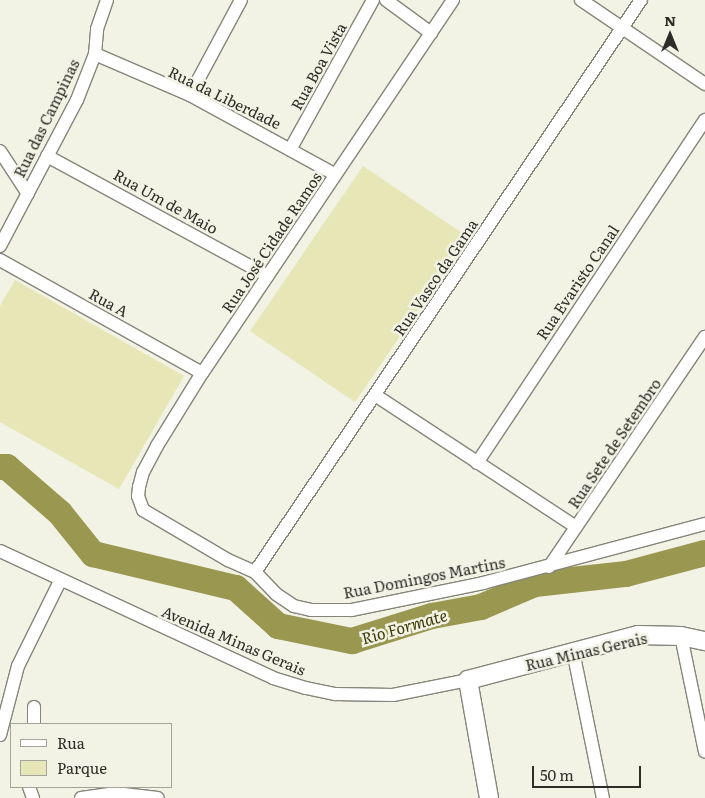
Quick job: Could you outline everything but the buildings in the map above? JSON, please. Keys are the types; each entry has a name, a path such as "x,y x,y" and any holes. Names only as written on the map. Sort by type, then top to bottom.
{"street":[{"name":"Rua das Campinas","path":"0,246 77,100 95,54 97,29 107,0"},
{"path":"190,95 241,0"},
{"name":"Rua Boa Vista","path":"291,148 373,0"},
{"path":"386,0 431,33"},
{"name":"Rua José Cidade Ramos","path":"143,510 138,496 143,472 202,373 453,0"},
{"path":"581,0 705,84"},
{"name":"Rua Vasco da Gama","path":"255,572 641,0"},
{"name":"Rua da Liberdade","path":"95,54 190,95 291,148 336,175"},
{"name":"Rua Evaristo Canal","path":"477,463 705,120"},
{"path":"0,151 28,194"},
{"name":"Rua Um de Maio","path":"47,156 268,276"},
{"name":"Rua A","path":"0,260 202,373"},
{"name":"Rua Sete de Setembro","path":"549,567 705,337"},
{"path":"375,395 576,527"},
{"name":"Rua Domingos Martins","path":"143,510 220,555 255,572 276,594 294,606 311,610 352,610 549,567 705,524"},
{"name":"Avenida Minas Gerais","path":"0,552 273,678 306,688 335,694 393,695 468,680"},
{"path":"0,735 18,666 60,581"},
{"name":"Rua Minas Gerais","path":"468,680 638,635 681,636 705,642"},
{"path":"681,636 705,752"},
{"path":"573,651 603,798"},
{"path":"468,680 489,798"},
{"path":"34,707 34,723"},
{"path":"83,797 115,793 158,798"}],"green space":[{"path":"363,166 468,237 355,402 250,331"},
{"path":"15,280 184,376 119,489 0,422 0,306"}],"waterway":[{"name":"Rio Formate","path":"0,467 7,467 60,513 93,554 236,588 278,626 352,641 432,616 481,607 535,584 626,574 705,553"}]}
